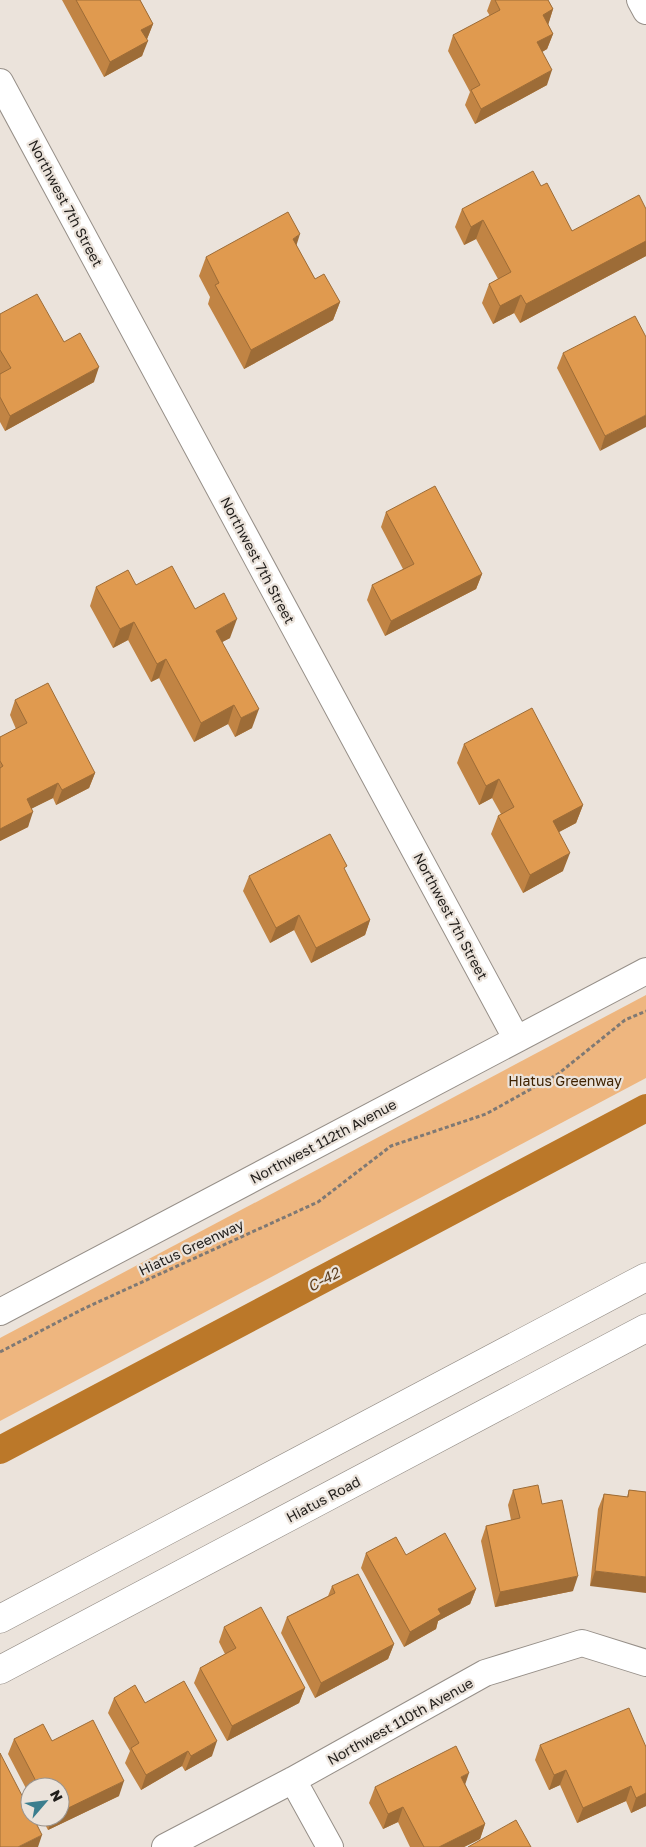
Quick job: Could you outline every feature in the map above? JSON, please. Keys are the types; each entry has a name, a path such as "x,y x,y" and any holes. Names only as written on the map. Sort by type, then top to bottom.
{"main road":[{"path":"0,1619 646,1277"},
{"name":"Hiatus Road","path":"0,1670 646,1328"}],"street":[{"path":"640,0 646,11"},
{"name":"Northwest 7th Street","path":"0,82 516,1038"},
{"name":"Northwest 112th Avenue","path":"0,1312 646,971"},
{"name":"Northwest 110th Avenue","path":"165,1847 293,1780 485,1673 582,1643 646,1663"},
{"path":"293,1780 330,1847"}],"path":[{"name":"Hiatus Greenway","path":"0,1352 85,1308 318,1202 391,1146 486,1114 558,1074 626,1020 646,1011"}],"green space":[{"name":"Hiatus Greenway","path":"646,995 646,1078 0,1421 0,1338"}],"building":[{"path":"76,0 140,0 153,24 141,30 148,41 110,62"},
{"path":"495,0 548,0 553,9 543,15 553,34 537,42 552,70 481,109 471,90 480,85 453,35 500,10"},
{"path":"533,171 541,186 547,183 572,231 639,195 646,209 646,241 526,304 521,295 500,306 489,284 511,272 483,220 471,227 462,209"},
{"path":"288,212 300,234 293,239 315,279 324,274 340,302 251,350 215,285 219,283 206,257"},
{"path":"37,294 64,342 80,333 99,367 10,416 0,397 0,374 11,368 0,350 0,314"},
{"path":"635,316 646,337 646,415 605,436 563,353"},
{"path":"435,486 482,574 391,621 372,585 414,564 386,512"},
{"path":"172,566 195,609 224,593 237,619 216,631 259,709 241,718 234,705 201,723 166,659 157,664 134,622 120,629 96,587 128,570 136,585"},
{"path":"48,683 95,773 62,790 58,783 27,799 33,812 0,829 0,768 3,766 0,761 0,737 27,723 15,700"},
{"path":"532,708 583,805 553,821 570,853 530,875 498,816 514,807 499,779 486,786 464,744"},
{"path":"330,834 347,866 344,868 370,920 316,948 299,915 276,928 249,876"},
{"path":"538,1485 542,1504 562,1500 578,1576 500,1592 486,1526 520,1518 513,1490"},
{"path":"629,1490 646,1492 646,1577 595,1571 604,1494 628,1497"},
{"path":"445,1533 476,1589 438,1609 441,1614 410,1632 366,1553 396,1537 406,1555"},
{"path":"358,1574 394,1644 321,1683 287,1617 335,1593 332,1586"},
{"path":"261,1607 305,1688 232,1726 200,1668 236,1648 224,1627"},
{"path":"184,1681 217,1741 191,1756 188,1751 146,1775 131,1748 139,1743 114,1698 135,1685 145,1703"},
{"path":"629,1708 646,1747 646,1793 636,1798 631,1786 583,1808 566,1770 554,1775 540,1745"},
{"path":"93,1720 124,1781 70,1807 70,1777 34,1777 14,1739 43,1724 52,1741"},
{"path":"456,1746 469,1773 461,1777 485,1824 439,1847 424,1847 403,1807 388,1814 375,1787"},
{"path":"0,1753 20,1792 20,1827 38,1827 42,1835 18,1847 0,1847"},
{"path":"516,1820 531,1847 468,1847"}],"waterway":[{"name":"C-42","path":"0,1450 646,1108"}]}
